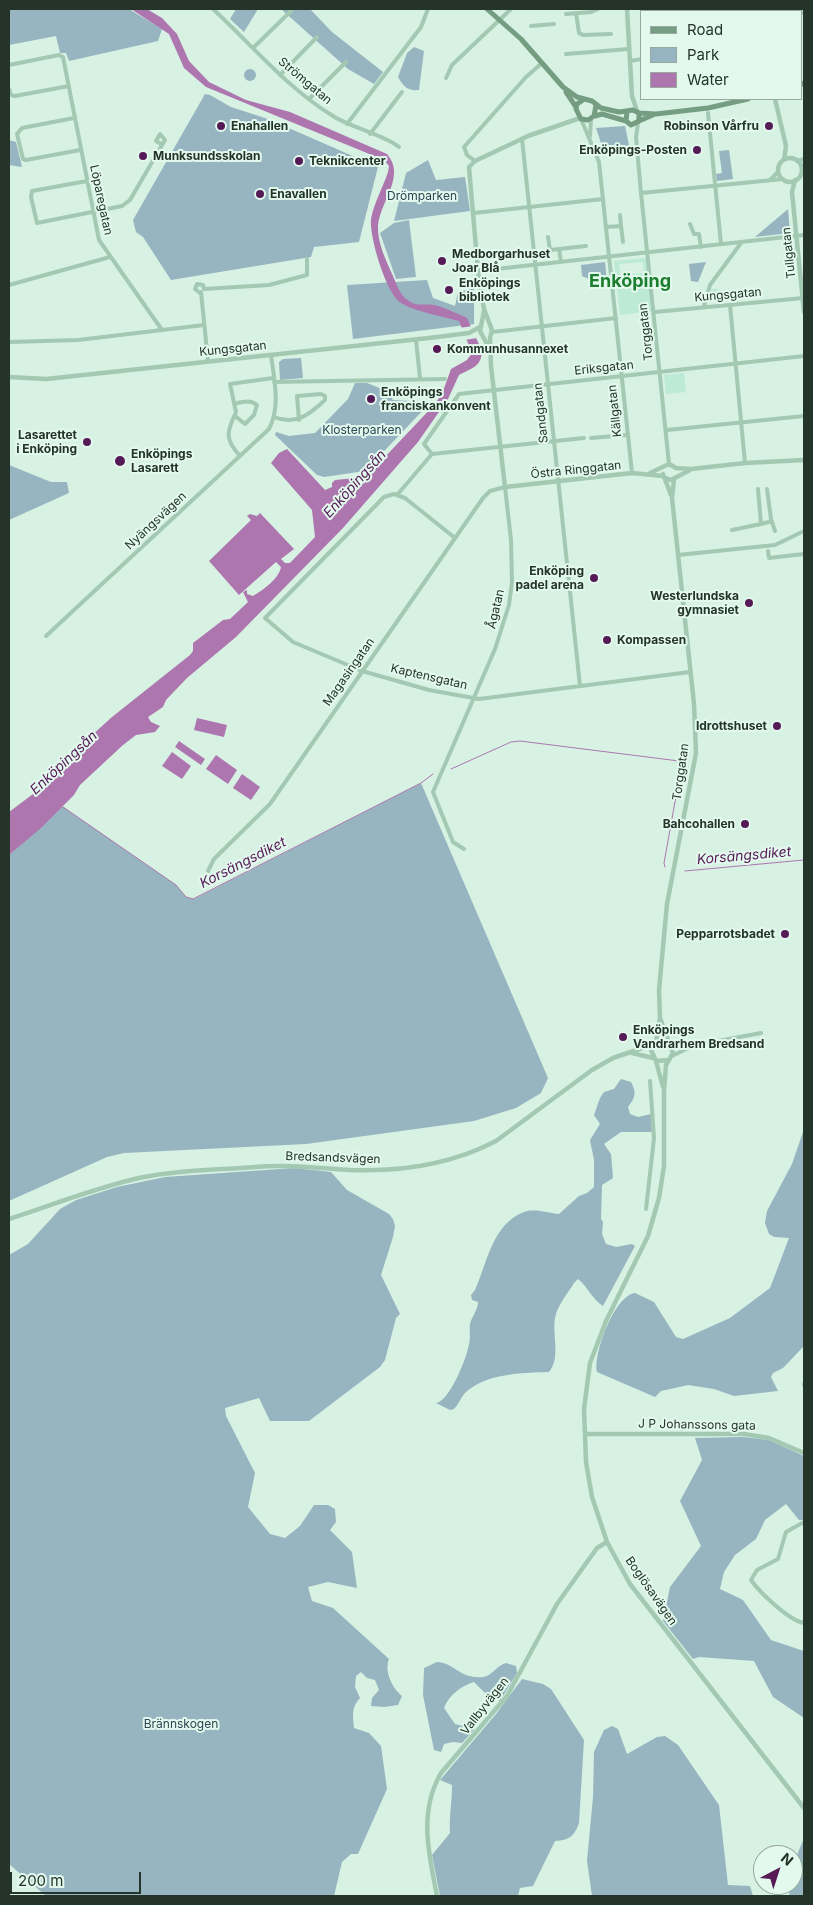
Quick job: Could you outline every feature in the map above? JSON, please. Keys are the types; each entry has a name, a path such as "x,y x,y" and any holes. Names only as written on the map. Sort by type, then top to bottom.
{"main road":[{"path":"487,9 521,39 563,87 580,118 602,114 631,125 656,114"},
{"path":"563,87 583,100 592,101 596,105 614,111 656,114 708,108 744,100"},
{"path":"576,110 583,100"},
{"path":"593,117 596,105"},
{"path":"626,122 628,111"},
{"path":"638,112 639,122"}],"street":[{"name":"Strömgatan","path":"213,9 280,75 309,99 347,124 388,140 399,147"},
{"path":"347,124 421,27 428,9"},
{"path":"446,78 448,68 511,9"},
{"path":"566,14 595,12 598,9"},
{"path":"627,9 632,96 638,112"},
{"path":"253,48 291,11"},
{"path":"576,14 579,33 611,34"},
{"path":"531,26 554,24"},
{"path":"280,75 317,37"},
{"path":"566,54 629,49"},
{"name":"Löparegatan","path":"9,65 58,55 63,57 99,240 162,330"},
{"path":"630,61 640,59"},
{"path":"309,99 346,62"},
{"path":"542,63 526,77 464,147 466,155 475,161 522,139 580,118"},
{"path":"9,89 11,95 15,96 69,86"},
{"path":"370,134 402,92"},
{"path":"628,111 632,96"},
{"path":"641,193 716,184 795,180 803,170 786,146 775,100"},
{"path":"568,122 576,110"},
{"path":"708,113 721,244"},
{"name":"Källgatan","path":"590,138 593,117"},
{"path":"74,118 22,128 17,134 23,159 26,160 80,150"},
{"name":"Källgatan","path":"580,118 599,162 632,474"},
{"name":"Torggatan","path":"626,122 636,137"},
{"name":"Torggatan","path":"639,122 636,137 669,464"},
{"name":"Sandgatan","path":"522,139 580,686"},
{"path":"87,181 32,191 30,198 39,223 117,208 130,200 161,144"},
{"path":"770,180 778,172 780,164 784,160 786,146"},
{"path":"784,160 804,159"},
{"name":"Ågatan","path":"464,849 453,842 433,792 495,649 509,605 512,582 511,540 490,351 491,330 484,309 478,271 474,213 468,167 475,161"},
{"path":"778,172 784,180"},
{"name":"Tullgatan","path":"784,180 792,192"},
{"name":"Tullgatan","path":"795,180 792,192 804,312"},
{"path":"474,213 603,199"},
{"path":"620,214 623,242"},
{"path":"690,224 694,234 699,234 701,247"},
{"path":"606,227 621,226"},
{"path":"478,271 804,235"},
{"path":"548,237 550,250 586,246"},
{"path":"704,306 710,285 741,243"},
{"path":"559,249 561,262"},
{"path":"9,285 110,257"},
{"path":"208,361 202,291 280,282 307,274 307,259"},
{"name":"Kungsgatan","path":"655,312 804,298"},
{"path":"730,305 745,463"},
{"name":"Ågatan","path":"484,309 479,334 490,351"},
{"path":"479,334 491,330 616,318"},
{"path":"9,342 78,340 204,325"},
{"path":"481,326 491,330"},
{"name":"Kungsgatan","path":"9,377 46,379 469,333 479,334"},
{"path":"416,340 420,378"},
{"path":"271,355 276,403 274,417 299,420 319,406 325,400 325,396 321,394 297,396 299,420"},
{"name":"Eriksgatan","path":"432,454 424,444 459,394 804,356"},
{"path":"240,456 232,446 228,433 230,423 236,412 229,387 231,382 445,379"},
{"path":"234,404 246,401 257,405 254,415 246,424 235,416"},
{"path":"666,430 804,416"},
{"name":"Nyängsvägen","path":"46,636 269,429 274,417"},
{"path":"591,438 627,435"},
{"path":"455,538 405,498 396,494 432,454 584,438"},
{"path":"669,464 676,468 691,469 745,463 802,460 804,456"},
{"name":"Östra Ringgatan","path":"505,487 649,473 669,464"},
{"name":"Torggatan","path":"663,468 664,477 672,498"},
{"name":"Torggatan","path":"655,1060 651,1050 655,1043 660,1018 660,974 667,904 696,753 694,704 672,498 676,468"},
{"path":"675,478 691,469"},
{"name":"Östra Ringgatan","path":"649,473 675,478"},
{"name":"Magasingatan","path":"208,871 214,858 270,804 483,498 490,491 505,487"},
{"path":"758,489 761,524"},
{"path":"767,489 775,531"},
{"name":"Kaptensgatan","path":"396,494 384,497 265,618 293,642 362,671 429,690 479,699 690,672"},
{"path":"732,530 772,522"},
{"path":"678,555 775,545 804,531"},
{"path":"768,551 769,558 804,554"},
{"name":"Torggatan","path":"660,1018 673,1049 670,1058"},
{"path":"655,1043 694,1045 762,1034"},
{"name":"Bredsandsvägen","path":"9,1218 115,1184 164,1174 294,1166 349,1170 397,1170 438,1164 479,1150 496,1141 576,1081 613,1058 655,1043"},
{"path":"630,1053 662,1062 694,1045"},
{"name":"Boglösavägen","path":"670,1058 664,1091 665,1137 662,1181 654,1218 639,1256 606,1321 590,1363 584,1409 586,1462 592,1497 608,1542 630,1584 804,1808"},
{"name":"Boglösavägen","path":"655,1060 664,1091"},
{"path":"646,1209 654,1138 650,1081"},
{"path":"654,1138 665,1137"},
{"name":"J P Johanssons gata","path":"586,1434 744,1434 769,1438 804,1453"},
{"path":"804,1522 786,1532 778,1559 757,1570 751,1580 788,1616 804,1623"},
{"name":"Vallbyvägen","path":"437,1896 426,1821 430,1796 435,1784 441,1773 507,1696 557,1604 598,1548 608,1542"}],"green space":[{"path":"9,9 129,9 162,29 158,41 69,61 66,53 60,53 56,36 9,45"},
{"path":"236,9 258,9 244,32 230,19"},
{"path":"281,9 310,9 332,32 383,72 374,84 348,69"},
{"path":"414,47 424,51 419,90 406,88 398,77 407,53"},
{"path":"248,69 252,69 256,75 252,81 248,81 244,77 244,73"},
{"name":"Enavallen","path":"205,94 231,107 268,119 378,167 359,242 314,247 311,257 171,280 143,237 136,232 133,220"},
{"path":"625,126 630,150 604,152 596,128"},
{"path":"9,140 16,142 22,167 9,165"},
{"path":"729,150 733,179 717,181 716,174 722,173 719,151"},
{"name":"Drömparken","path":"428,160 436,180 465,177 470,211 394,221 406,173"},
{"path":"788,209 790,233 755,237"},
{"path":"409,220 416,277 396,279 380,233 394,223"},
{"path":"605,262 607,282 593,281 582,276 581,265"},
{"path":"706,262 698,282 691,281 689,264"},
{"path":"427,280 433,298 455,306 458,292 474,288 474,324 353,339 347,285"},
{"path":"301,358 303,378 280,380 279,362 283,359"},
{"name":"Klosterparken","path":"355,383 367,383 394,394 392,400 431,402 365,471 324,477 317,475 275,435 276,432 289,436 315,433 348,399"},
{"path":"9,465 51,482 67,482 69,493 9,520"},
{"path":"421,783 548,1078 541,1093 516,1108 474,1121 306,1144 124,1153 107,1157 9,1201 9,855 62,806 176,885 186,897 194,899"},
{"path":"621,1079 631,1082 635,1092 634,1098 628,1107 630,1114 638,1117 651,1114 652,1132 621,1132 604,1144 611,1154 613,1178 602,1185 602,1234 606,1244 616,1247 632,1244 635,1246 603,1306 578,1279 556,1313 554,1324 555,1360 549,1372 505,1375 483,1381 465,1393 454,1409 450,1410 436,1403 447,1395 452,1387 468,1350 470,1324 478,1305 478,1302 472,1300 471,1295 475,1290 498,1235 513,1218 524,1212 537,1211 559,1214 579,1196 587,1193 594,1187 594,1160 590,1140 600,1124 594,1115 604,1092 614,1089"},
{"path":"804,1129 804,1346 783,1368 773,1373 771,1377 778,1391 734,1396 714,1389 688,1385 661,1391 655,1397 597,1372 598,1352 607,1326 613,1314 627,1296 635,1293 654,1302 676,1337 683,1339 730,1318 770,1288 789,1238 774,1237 769,1234 765,1223 767,1211 792,1164"},
{"name":"Brännskogen","path":"294,1168 331,1172 347,1190 389,1214 393,1219 395,1226 393,1237 381,1275 400,1314 396,1318 385,1360 380,1367 309,1421 270,1421 259,1398 225,1408 226,1416 255,1473 248,1507 270,1534 285,1538 300,1526 314,1505 328,1505 335,1509 336,1522 330,1530 352,1552 357,1588 328,1582 308,1587 312,1601 333,1608 389,1659 388,1674 395,1689 402,1696 398,1705 371,1706 372,1698 379,1690 375,1680 367,1678 361,1672 356,1676 355,1687 360,1698 355,1705 353,1716 354,1728 369,1733 381,1746 387,1789 358,1854 351,1854 342,1862 334,1896 46,1896 9,1864 9,1255 28,1244 60,1209 76,1200 117,1187 165,1177"},
{"path":"743,1437 769,1440 804,1456 804,1520 799,1520 786,1504 765,1520 756,1539 735,1555 724,1572 720,1589 743,1600 771,1640 804,1651 804,1718 773,1697 754,1661 699,1657 693,1659 663,1621 670,1587 701,1546 680,1501 702,1460 695,1438"},
{"path":"437,1662 449,1665 468,1676 475,1677 486,1676 506,1663 516,1666 517,1673 500,1701 484,1692 474,1682 452,1695 444,1708 455,1724 475,1729 462,1743 444,1744 441,1752 434,1750 423,1695 424,1668"},
{"path":"522,1679 543,1684 551,1689 584,1740 579,1823 575,1832 570,1837 555,1841 533,1886 520,1888 518,1896 440,1896 432,1855 450,1833 452,1785 440,1780 496,1714"},
{"path":"612,1726 618,1729 627,1754 657,1737 665,1736 678,1745 719,1805 728,1885 750,1886 753,1896 592,1896 587,1861 593,1797 594,1752 604,1730"},
{"path":"804,1838 804,1896 789,1896 803,1895 803,1845 801,1845"}],"shaded area":[{"path":"646,258 652,311 620,315 614,261","holes":["643,262 644,273 620,275 619,264"]},
{"path":"715,288 721,294 715,300 709,294"},
{"path":"684,373 686,392 666,394 664,375"}],"water":[{"name":"Enköpingsån","path":"131,9 147,9 162,18 177,34 189,61 209,82 246,100 290,112 387,154 392,162 393,180 380,216 378,232 397,287 403,296 412,303 435,305 467,318 482,351 480,361 475,367 459,375 448,399 418,442 343,528 236,637 187,678 166,700 163,707 148,717 151,722 160,726 155,732 136,735 123,745 80,785 74,795 41,828 9,855 9,812 33,794 69,756 112,717 190,655 193,651 193,643 223,620 230,619 248,602 243,592 247,590 247,594 253,596 277,576 281,567 276,562 239,595 209,561 251,520 247,516 250,514 257,516 260,513 294,549 281,559 285,563 290,563 315,537 312,510 271,463 279,453 287,449 325,490 332,487 332,483 335,480 366,477 434,405 442,394 451,369 467,360 472,353 459,321 421,311 401,303 395,298 384,277 373,238 371,219 388,172 389,166 384,160 206,87 184,68 169,34"},
{"path":"197,718 227,725 224,737 194,730"},
{"path":"179,741 205,759 201,765 175,747"},
{"path":"172,752 191,766 182,779 162,766"},
{"path":"216,755 237,770 228,784 206,769"},
{"path":"242,774 260,787 251,800 233,788"}],"pier":[{"path":"473,326 477,338 464,340 459,328"}],"waterway":[{"name":"Korsängsdiket","path":"451,769 511,742 520,741 679,761 682,763 664,863 665,867"},
{"name":"Korsängsdiket","path":"63,807 176,885 186,897 193,899 421,783 433,774"},
{"name":"Korsängsdiket","path":"685,871 804,860"}],"place":[{"name":"Enahallen","path":"221,126"},
{"name":"Robinson Vårfru","path":"769,126"},
{"name":"Enköpings-Posten","path":"697,150"},
{"name":"Munksundsskolan","path":"143,156"},
{"name":"Teknikcenter","path":"299,161"},
{"name":"Enavallen","path":"260,194"},
{"name":"Medborgarhuset Joar Blå","path":"442,261"},
{"name":"Enköpings bibliotek","path":"449,290"},
{"name":"Kommunhusannexet","path":"437,349"},
{"name":"Enköpings franciskankonvent","path":"371,399"},
{"name":"Lasarettet i Enköping","path":"87,442"},
{"name":"Enköpings Lasarett","path":"120,461"},
{"name":"Enköping padel arena","path":"594,578"},
{"name":"Westerlundska gymnasiet","path":"749,603"},
{"name":"Kompassen","path":"607,640"},
{"name":"Idrottshuset","path":"777,726"},
{"name":"Bahcohallen","path":"745,824"},
{"name":"Pepparrotsbadet","path":"785,934"},
{"name":"Enköpings Vandrarhem Bredsand","path":"623,1037"}],"district":[{"name":"Enköping","path":"630,282"}]}
